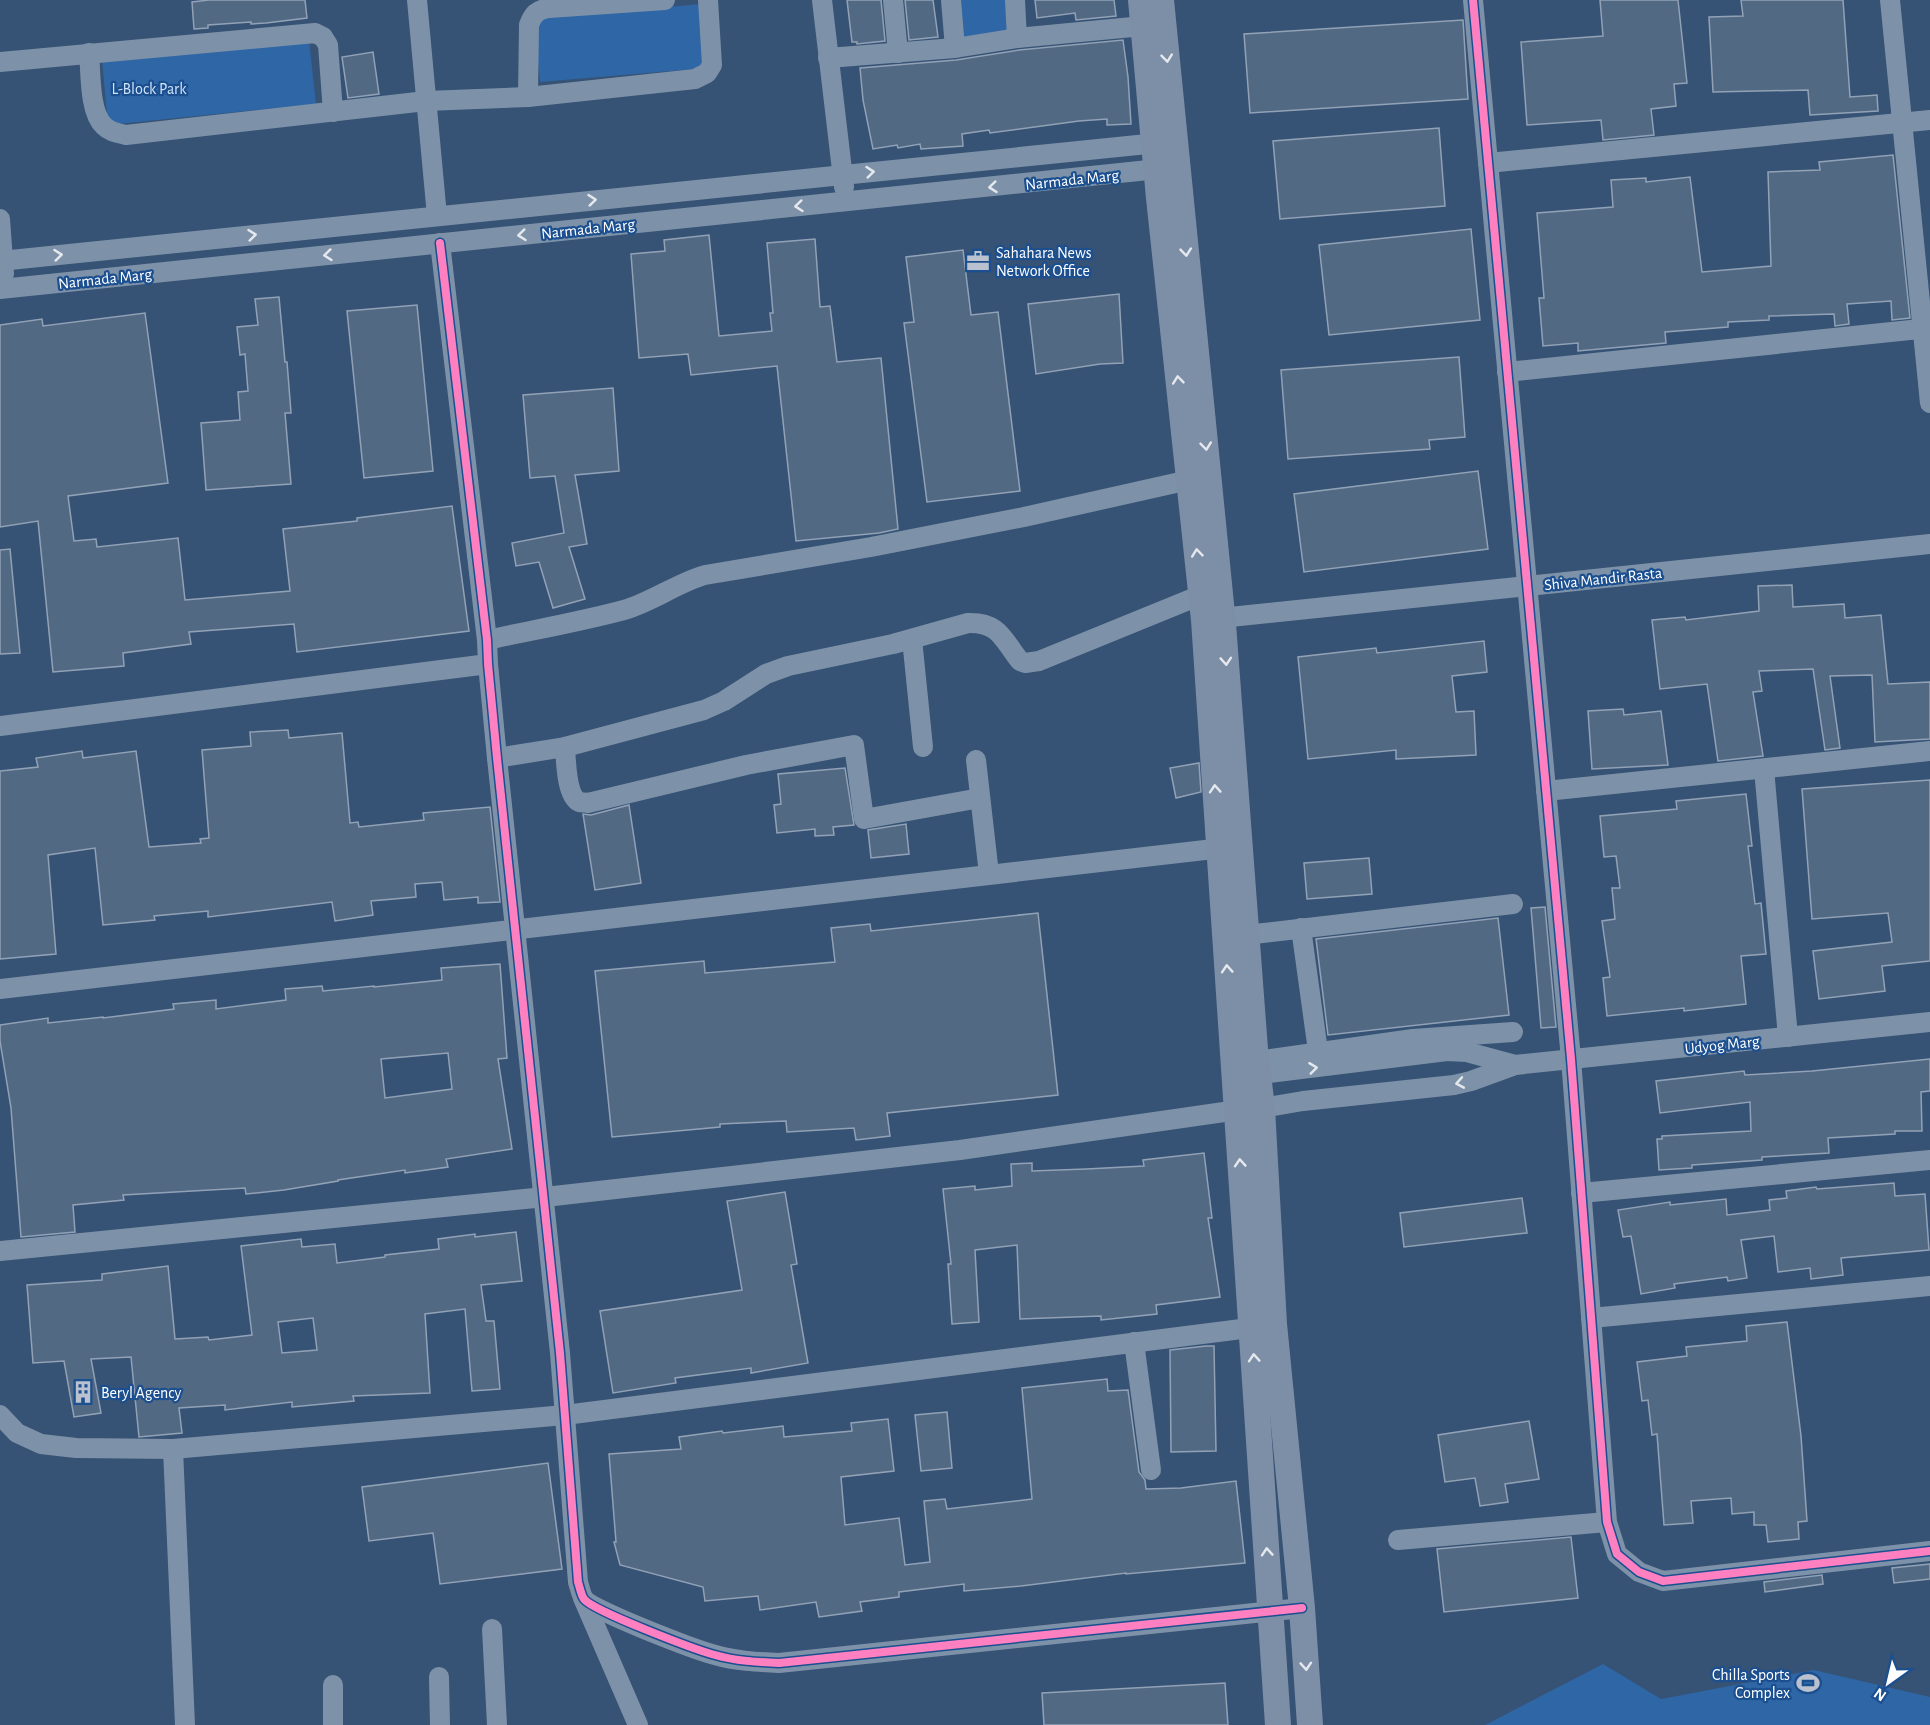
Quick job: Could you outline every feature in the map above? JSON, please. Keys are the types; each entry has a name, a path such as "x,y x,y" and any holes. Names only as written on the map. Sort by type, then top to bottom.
{"main road":[{"path":"1141,0 1143,26 1165,142"},
{"path":"1161,0 1165,142 1189,480 1209,611"},
{"path":"1167,168 1249,1071"},
{"path":"1229,847 1246,935 1250,1109 1263,1326 1271,1611 1278,1725"},
{"path":"1263,1326 1302,1608 1310,1725"}],"street":[{"path":"417,0 437,216"},
{"path":"528,97 529,25 532,16 539,10 665,0"},
{"path":"89,53 94,109 105,128 126,135 426,101 528,97 695,79 707,73 712,65 708,0"},
{"path":"822,0 845,202"},
{"path":"893,0 898,53"},
{"path":"951,0 955,48"},
{"path":"1014,0 1017,38"},
{"path":"1473,0 1570,1059 1607,1522 1617,1554 1639,1572 1663,1581 1930,1551"},
{"path":"1890,0 1926,329 1930,403"},
{"path":"828,58 955,48 1017,38 1143,26"},
{"path":"0,62 315,33 323,37 328,45 333,112"},
{"path":"1488,163 1930,120"},
{"name":"Narmada Marg","path":"2,261 1165,142"},
{"name":"Narmada Marg","path":"2,289 1167,168"},
{"path":"0,219 2,289"},
{"path":"440,243 487,640 497,758 545,1197 578,1582 638,1725"},
{"path":"1507,372 1926,329"},
{"path":"487,640 625,609 650,600 693,578 705,575 1024,518 1189,480"},
{"name":"Shiva Mandir Rasta","path":"912,639 968,623 980,623 999,631 1020,661 1025,663 1039,661 1209,611 1527,586 1930,544"},
{"path":"497,758 565,747 704,710 724,701 766,674 788,666 912,639 923,747"},
{"path":"0,726 488,664"},
{"path":"565,747 572,795 578,801 588,803 746,765 854,745 864,819 980,798"},
{"path":"1546,791 1930,751"},
{"path":"976,760 989,874"},
{"path":"1764,769 1788,1037"},
{"path":"0,989 1229,847"},
{"path":"1246,935 1513,904"},
{"path":"1301,928 1318,1051"},
{"name":"Udyog Marg","path":"0,1251 545,1197 960,1150 1303,1101 1454,1085 1471,1082 1515,1065 1930,1022"},
{"path":"1249,1071 1318,1051 1413,1039 1513,1032"},
{"name":"Udyog Marg","path":"1249,1071 1447,1051 1467,1052 1515,1065"},
{"path":"1581,1193 1930,1160"},
{"path":"1591,1318 1930,1286"},
{"path":"0,1415 17,1433 41,1444 76,1448 173,1449 565,1415 1263,1326"},
{"path":"1134,1342 1151,1470"},
{"path":"173,1449 185,1725"},
{"path":"1398,1540 1607,1522"},
{"path":"583,1598 590,1605 619,1618 714,1655 743,1661 779,1663 1302,1608"},
{"path":"492,1629 497,1725"},
{"path":"439,1677 440,1725"},
{"path":"333,1685 333,1725"}],"green space":[{"path":"958,0 1012,0 1015,33 962,38"},
{"path":"701,4 707,68 540,82 534,19"},
{"name":"L-Block Park","path":"309,40 316,104 108,125 102,60"},
{"name":"Chilla Sports Complex","path":"1603,1664 1661,1699 1814,1670 1930,1697 1930,1725 1485,1725"}],"building":[{"path":"305,0 307,18 266,23 208,25 208,28 194,29 192,2"},
{"path":"847,0 881,0 885,41 857,44 857,42 852,42"},
{"path":"905,0 933,0 938,37 909,40"},
{"path":"1035,0 1114,0 1116,16 1076,20 1075,13 1037,18"},
{"path":"1600,0 1678,0 1687,83 1674,84 1676,106 1651,109 1654,135 1603,140 1601,120 1527,125 1521,42 1603,36"},
{"path":"1741,0 1843,0 1850,97 1877,95 1878,111 1810,115 1808,90 1713,92 1709,17 1743,16"},
{"path":"1463,20 1468,99 1250,113 1244,34"},
{"path":"1123,40 1131,124 1107,125 1107,119 1079,121 990,133 989,130 962,134 963,146 921,149 920,144 873,149 863,100 860,68 956,60 1019,50"},
{"path":"373,52 379,94 348,98 342,57"},
{"path":"1439,128 1445,206 1280,219 1273,141"},
{"path":"1893,155 1910,318 1892,320 1891,301 1847,304 1849,324 1835,326 1834,314 1769,316 1769,320 1728,322 1728,327 1665,332 1666,343 1578,351 1578,343 1543,346 1539,298 1544,298 1537,213 1613,207 1611,180 1646,178 1646,182 1690,177 1702,272 1771,266 1768,172 1820,170 1819,162"},
{"path":"1471,229 1480,320 1329,335 1319,245"},
{"path":"709,235 719,336 772,331 770,313 773,313 767,243 815,239 820,307 830,306 837,362 881,358 898,529 796,541 777,366 691,375 688,354 639,358 631,254 665,251 664,240"},
{"path":"963,250 971,315 998,312 1020,491 927,502 904,323 914,322 906,257"},
{"path":"1119,294 1123,363 1100,364 1036,374 1028,304"},
{"path":"279,297 291,413 285,413 291,484 206,490 201,423 240,420 238,392 248,391 245,354 240,355 237,327 258,325 255,299"},
{"path":"417,305 433,471 364,478 347,311"},
{"path":"145,313 168,483 68,496 74,541 96,539 97,547 178,538 185,600 290,591 283,529 357,521 357,518 452,506 469,631 297,652 294,624 189,632 191,644 123,653 124,666 53,672 38,521 0,527 0,325 42,319 43,326"},
{"path":"1459,357 1465,437 1429,440 1430,449 1288,459 1281,370"},
{"path":"613,388 619,471 575,475 587,544 569,547 585,599 553,608 539,562 516,566 512,543 564,533 555,476 530,478 523,395"},
{"path":"1478,471 1488,549 1304,572 1294,494"},
{"path":"10,549 20,653 0,654 0,550"},
{"path":"1792,585 1793,607 1844,604 1845,618 1881,615 1888,684 1930,682 1930,739 1875,742 1872,675 1830,676 1840,748 1825,750 1813,669 1759,671 1762,691 1753,692 1763,756 1718,761 1707,684 1660,689 1652,620 1685,617 1686,620 1759,611 1758,586"},
{"path":"1484,641 1487,672 1452,676 1456,712 1474,711 1476,755 1396,759 1396,750 1308,759 1298,657 1376,648 1377,653"},
{"path":"1623,709 1624,715 1661,711 1668,765 1592,769 1588,711"},
{"path":"288,730 289,738 342,733 350,823 358,822 359,827 424,820 423,813 490,807 500,902 478,903 478,897 444,900 442,882 415,884 416,897 371,901 373,915 335,921 332,902 208,917 208,911 154,916 155,920 103,925 95,848 48,855 56,954 0,959 0,771 38,767 36,758 82,751 83,758 136,751 149,847 201,843 200,839 209,838 202,750 251,746 250,732"},
{"path":"1199,763 1201,792 1176,798 1170,768"},
{"path":"845,768 854,825 833,827 834,835 815,836 815,829 777,833 774,805 781,804 778,774"},
{"path":"1930,780 1930,961 1882,966 1885,991 1819,999 1813,951 1892,942 1888,913 1812,919 1802,789"},
{"path":"1746,794 1752,846 1748,846 1755,904 1761,903 1766,954 1741,956 1746,1004 1607,1016 1603,978 1610,977 1602,921 1615,919 1612,888 1620,888 1616,856 1604,857 1600,816 1677,809 1676,801"},
{"path":"629,805 641,883 595,890 583,814 591,815"},
{"path":"906,824 909,854 871,858 868,830"},
{"path":"1369,858 1372,894 1307,899 1304,863"},
{"path":"1545,907 1556,1027 1541,1028 1531,908"},
{"path":"1038,913 1058,1095 887,1113 890,1136 856,1140 854,1128 787,1132 786,1121 720,1124 720,1127 612,1137 595,971 704,961 705,973 835,962 831,928 870,924 871,931"},
{"path":"1498,918 1509,1015 1328,1035 1316,939"},
{"path":"500,964 507,1058 498,1059 512,1149 446,1159 448,1167 405,1173 405,1170 284,1190 246,1194 245,1188 123,1195 124,1200 73,1205 75,1232 21,1237 11,1108 0,1041 0,1025 48,1018 48,1023 103,1018 174,1009 173,1004 216,1000 216,1009 286,1000 285,989 322,986 323,991 442,980 441,968","holes":["448,1053 452,1089 385,1098 381,1059"]},
{"path":"1930,1059 1930,1091 1921,1092 1922,1131 1895,1131 1895,1134 1828,1138 1829,1153 1762,1157 1762,1160 1659,1170 1657,1139 1662,1139 1662,1136 1751,1131 1750,1102 1660,1113 1656,1081 1744,1071 1745,1075 1812,1071"},
{"path":"1204,1153 1212,1218 1208,1218 1220,1297 1156,1305 1157,1314 1101,1320 1101,1316 1020,1319 1017,1245 975,1250 979,1322 952,1324 948,1264 951,1264 943,1189 975,1186 975,1190 1012,1186 1011,1164 1032,1163 1032,1171 1144,1166 1143,1160"},
{"path":"1894,1183 1895,1196 1925,1194 1929,1250 1841,1258 1843,1275 1811,1279 1810,1268 1778,1272 1774,1236 1741,1240 1747,1278 1728,1281 1727,1277 1674,1284 1675,1288 1641,1294 1631,1236 1623,1237 1618,1210 1670,1202 1670,1205 1726,1199 1727,1215 1770,1210 1769,1200 1787,1198 1786,1191"},
{"path":"785,1192 797,1264 791,1265 808,1363 751,1373 751,1368 675,1378 676,1383 613,1393 600,1311 742,1290 727,1201"},
{"path":"1522,1198 1527,1233 1404,1247 1400,1213"},
{"path":"516,1232 522,1281 481,1285 486,1321 494,1321 500,1389 472,1391 465,1309 425,1314 430,1393 353,1396 354,1401 292,1407 292,1402 225,1410 225,1405 179,1408 182,1433 139,1437 131,1357 91,1359 101,1413 74,1417 64,1361 33,1363 27,1285 102,1280 102,1274 168,1266 175,1339 208,1337 209,1340 252,1335 241,1246 301,1239 302,1247 335,1244 337,1263 439,1249 438,1239 475,1234 475,1237","holes":["313,1318 317,1350 282,1353 278,1322"]},
{"path":"1787,1322 1801,1436 1807,1521 1798,1522 1799,1539 1768,1542 1766,1525 1754,1525 1754,1512 1732,1514 1731,1498 1691,1501 1693,1523 1664,1525 1657,1434 1652,1435 1648,1400 1642,1401 1637,1362 1687,1356 1686,1347 1747,1341 1746,1326"},
{"path":"1214,1346 1216,1451 1171,1452 1170,1350"},
{"path":"1107,1379 1108,1391 1128,1390 1139,1472 1145,1480 1146,1489 1181,1488 1236,1481 1245,1563 1126,1573 964,1591 964,1584 899,1592 899,1597 860,1602 862,1611 819,1617 816,1602 760,1610 758,1596 705,1601 703,1587 620,1565 614,1542 616,1542 609,1454 681,1449 679,1437 722,1431 723,1433 783,1426 784,1437 852,1431 851,1423 888,1419 894,1471 841,1477 845,1525 899,1518 905,1565 930,1562 924,1501 945,1499 947,1509 1032,1499 1022,1388"},
{"path":"947,1412 952,1468 921,1471 915,1415"},
{"path":"1529,1421 1539,1479 1505,1484 1508,1502 1480,1506 1475,1478 1445,1482 1438,1435"},
{"path":"548,1463 562,1569 440,1584 433,1533 369,1541 362,1487"},
{"path":"1571,1537 1578,1598 1444,1612 1437,1549"},
{"path":"1930,1564 1930,1579 1894,1583 1892,1568"},
{"path":"1822,1575 1823,1584 1765,1592 1764,1582"},
{"path":"1225,1683 1228,1725 1044,1725 1042,1693"}],"cycle path":[{"path":"1473,0 1571,1059 1607,1522 1617,1554 1639,1572 1663,1581 1930,1551"},
{"path":"440,243 487,640 497,758 560,1353 578,1582 584,1599 591,1605 624,1621 704,1652 739,1660 779,1663 1302,1608"}],"place":[{"name":"Sahahara News Network Office","path":"978,261"},
{"name":"Beryl Agency","path":"83,1392"},
{"name":"Chilla Sports Complex","path":"1808,1683"}]}
